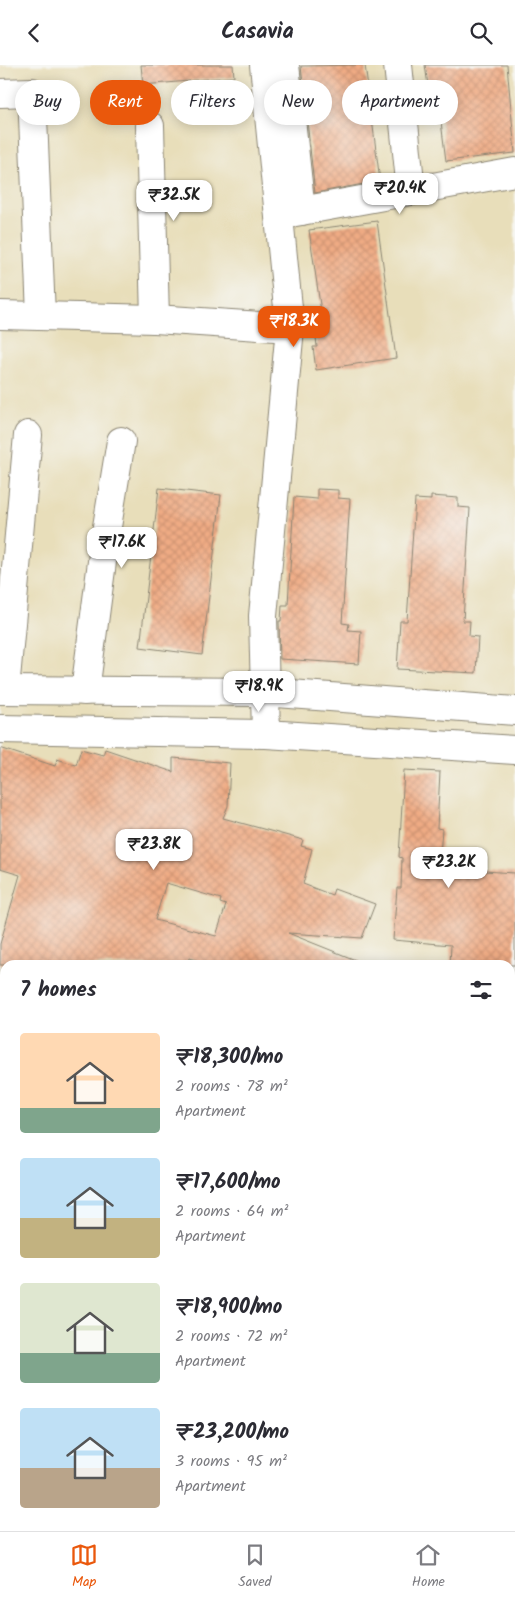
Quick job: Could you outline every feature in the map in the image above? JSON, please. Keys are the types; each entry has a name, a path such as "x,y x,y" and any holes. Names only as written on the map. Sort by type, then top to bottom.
{"street":[{"path":"264,65 290,213"},
{"path":"266,734 263,616 290,328 290,213 285,65"},
{"path":"398,65 411,191"},
{"path":"0,93 32,93 41,316"},
{"path":"150,127 154,319"},
{"path":"290,213 515,172"},
{"path":"0,315 154,319 290,328"},
{"path":"28,435 3,690 264,692 515,711"},
{"path":"85,691 104,539 121,441"},
{"path":"0,729 266,734 515,750"}],"building":[{"path":"141,65 233,65 234,77 171,80 171,83 161,83 161,80 142,80"},
{"path":"365,65 367,80 342,80 342,125 373,125 380,181 315,193 308,125 332,125 332,80 303,80 301,66"},
{"path":"425,65 507,65 515,153 446,161 441,125 458,125 458,80 427,80"},
{"path":"377,221 396,358 316,370 313,347 317,347 316,337 320,337 318,326 323,325 309,230"},
{"path":"159,488 221,495 202,655 140,647"},
{"path":"317,489 338,490 338,498 350,499 342,623 349,624 348,630 361,631 359,664 280,659 279,621 281,621 282,605 288,605 294,497 317,499"},
{"path":"431,496 458,498 458,507 470,508 463,621 470,621 469,636 478,637 476,673 397,669 400,621 407,621 415,499 431,500"},
{"path":"0,748 55,766 57,759 76,765 81,749 103,755 105,749 173,772 173,758 230,763 228,806 223,818 303,840 301,846 312,849 303,884 332,895 334,889 375,904 362,938 288,933 356,960 195,960 189,958 188,960 0,960 0,944 20,875 0,869","holes":["166,883 221,899 220,903 226,905 216,936 155,920"]},
{"path":"404,770 440,772 437,828 442,829 439,868 515,873 515,960 450,960 451,945 393,940 397,888 401,888 402,858 399,857"}]}
